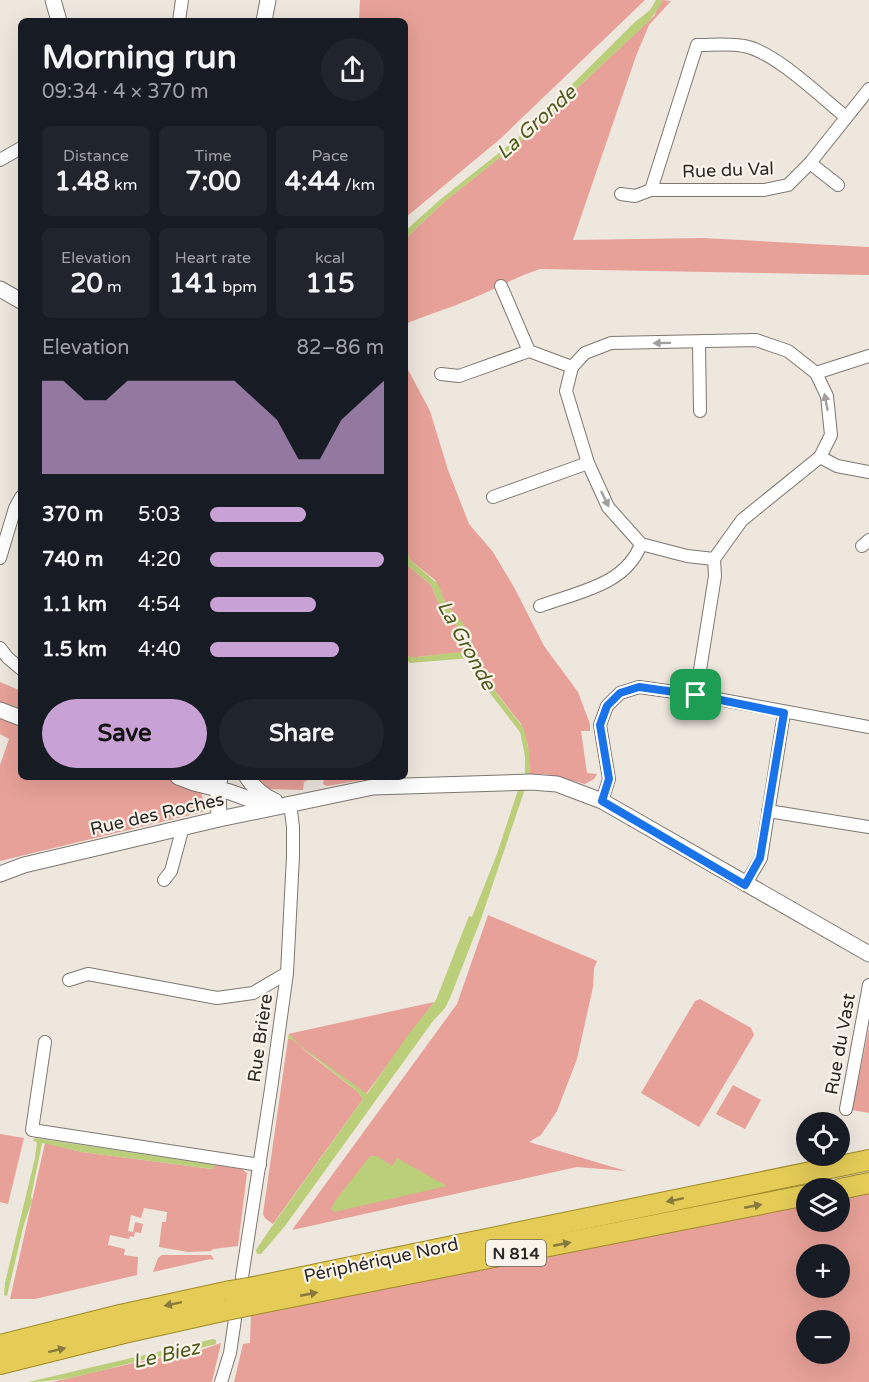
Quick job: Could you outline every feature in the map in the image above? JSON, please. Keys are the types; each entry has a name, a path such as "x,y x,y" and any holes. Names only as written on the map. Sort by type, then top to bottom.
{"highway":[{"name":"Périphérique Nord","path":"0,1364 124,1333 240,1298 869,1160"},
{"path":"850,1187 869,1183"},
{"name":"Périphérique Nord","path":"0,1345 120,1315 240,1298 796,1197"}],"street":[{"path":"53,0 58,18"},
{"path":"179,18 182,0"},
{"path":"265,18 268,0"},
{"path":"651,190 698,45 744,46 762,53 780,64 846,117"},
{"name":"Rue du Val","path":"621,194 635,196 651,190 764,190 788,185 810,163 869,88"},
{"path":"0,160 18,150"},
{"path":"810,163 838,185"},
{"path":"501,286 529,351"},
{"path":"0,289 18,299"},
{"path":"696,695 715,576 714,559 742,520 820,457 831,435 826,396 816,373 788,351 756,340 611,344 585,353 572,367 566,391 588,463 608,507 641,544 687,556 714,559"},
{"path":"699,342 700,411"},
{"path":"441,374 459,376 529,351 572,367"},
{"path":"816,373 869,356"},
{"path":"820,457 837,466 869,472"},
{"path":"493,497 588,463"},
{"path":"0,558 18,502"},
{"path":"540,606 613,579 636,557 641,544"},
{"path":"0,648 18,666"},
{"path":"602,801 609,779 600,725 607,706 620,693 639,687 696,695 869,727"},
{"path":"0,710 18,717"},
{"path":"745,885 760,858 784,713"},
{"path":"198,780 219,783 240,795 282,805"},
{"path":"238,814 242,780"},
{"path":"249,780 265,796 282,805"},
{"name":"Rue des Roches","path":"0,874 24,865 238,814 373,787 525,782 557,784 602,801 745,885 865,949"},
{"path":"219,783 219,819"},
{"name":"Rue Brière","path":"221,1382 230,1353 240,1298 287,973 292,856 282,805"},
{"path":"768,811 869,826"},
{"path":"164,880 171,871 183,827"},
{"path":"69,980 88,974 217,998 253,993 287,973"},
{"name":"Rue du Vast","path":"846,1109 869,985"},
{"path":"45,1042 32,1130 260,1165"}],"shaded area":[{"path":"360,0 645,0 500,139 408,216 408,18 359,18"},
{"path":"662,0 671,1 649,25 636,56 573,240 703,238 869,247 869,275 540,269 408,323 408,236 444,202 522,140 654,16"},
{"path":"408,370 430,411 448,470 469,524 493,552 544,646 578,692 590,724 590,731 581,731 587,773 597,774 594,779 585,784 545,774 530,774 528,746 521,724 488,682 463,624 446,604 435,580 410,560 408,555"},
{"path":"408,566 431,585 441,608 459,628 468,651 409,657"},
{"path":"0,682 18,690 18,780 197,780 207,811 0,861 0,765 9,739 0,734"},
{"path":"257,780 307,780 304,782 303,790 264,789"},
{"path":"324,780 363,780 327,786 323,784"},
{"path":"488,915 597,961 577,1059 557,1111 541,1135 529,1142 626,1171 577,1167 292,1230 457,1004"},
{"path":"700,999 751,1028 754,1035 699,1127 641,1093 695,1001"},
{"path":"434,1002 366,1094 299,1046 358,1092 363,1099 273,1224 265,1218 263,1214 288,1039 293,1039 288,1034"},
{"path":"869,1028 869,1113 852,1110"},
{"path":"733,1085 761,1100 745,1129 716,1114"},
{"path":"0,1134 24,1138 8,1204 0,1202"},
{"path":"45,1143 82,1152 212,1169 215,1165 242,1169 247,1173 238,1246 188,1252 159,1247 162,1222 166,1222 167,1212 144,1208 141,1218 131,1215 128,1231 133,1232 135,1222 143,1224 141,1233 135,1232 134,1237 130,1236 129,1239 110,1235 108,1245 125,1249 124,1255 138,1257 137,1275 35,1299 10,1299"},
{"path":"869,1191 869,1382 234,1382 243,1344 250,1343 251,1311 796,1204 796,1232 850,1232 850,1194"},
{"path":"162,1255 211,1255 214,1260 153,1272 158,1258"},
{"path":"221,1343 212,1382 52,1382 201,1350"}],"water":[{"name":"La Gronde","path":"656,0 662,0 650,20 522,140 444,202 408,236 408,228 442,198 519,137 635,22 650,10"},
{"name":"La Gronde","path":"408,555 410,560 438,584 446,604 463,623 488,682 524,729 530,774 481,919 445,1008 433,1021 285,1226 261,1254 257,1254 256,1250 270,1229 363,1099 358,1092 293,1040 288,1039 288,1036 290,1035 300,1045 367,1094 410,1032 436,1000 469,916 472,917 497,854 525,774 525,756 520,732 482,683 471,658 408,661 408,656 468,651 459,628 441,608 431,585 408,566"},
{"path":"35,1138 215,1165 212,1169 82,1152 42,1143 32,1201 24,1224 7,1296 4,1295 5,1283 35,1158 37,1142 33,1141"},
{"path":"370,1156 377,1156 392,1166 397,1158 447,1186 334,1212 331,1209 335,1201"},
{"name":"Le Biez","path":"216,1340 216,1344 197,1349 70,1378 28,1382"}],"route":[{"path":"639,687 696,695 784,713 760,858 745,885 602,801 609,779 600,725 607,706 620,693 639,687"}]}
